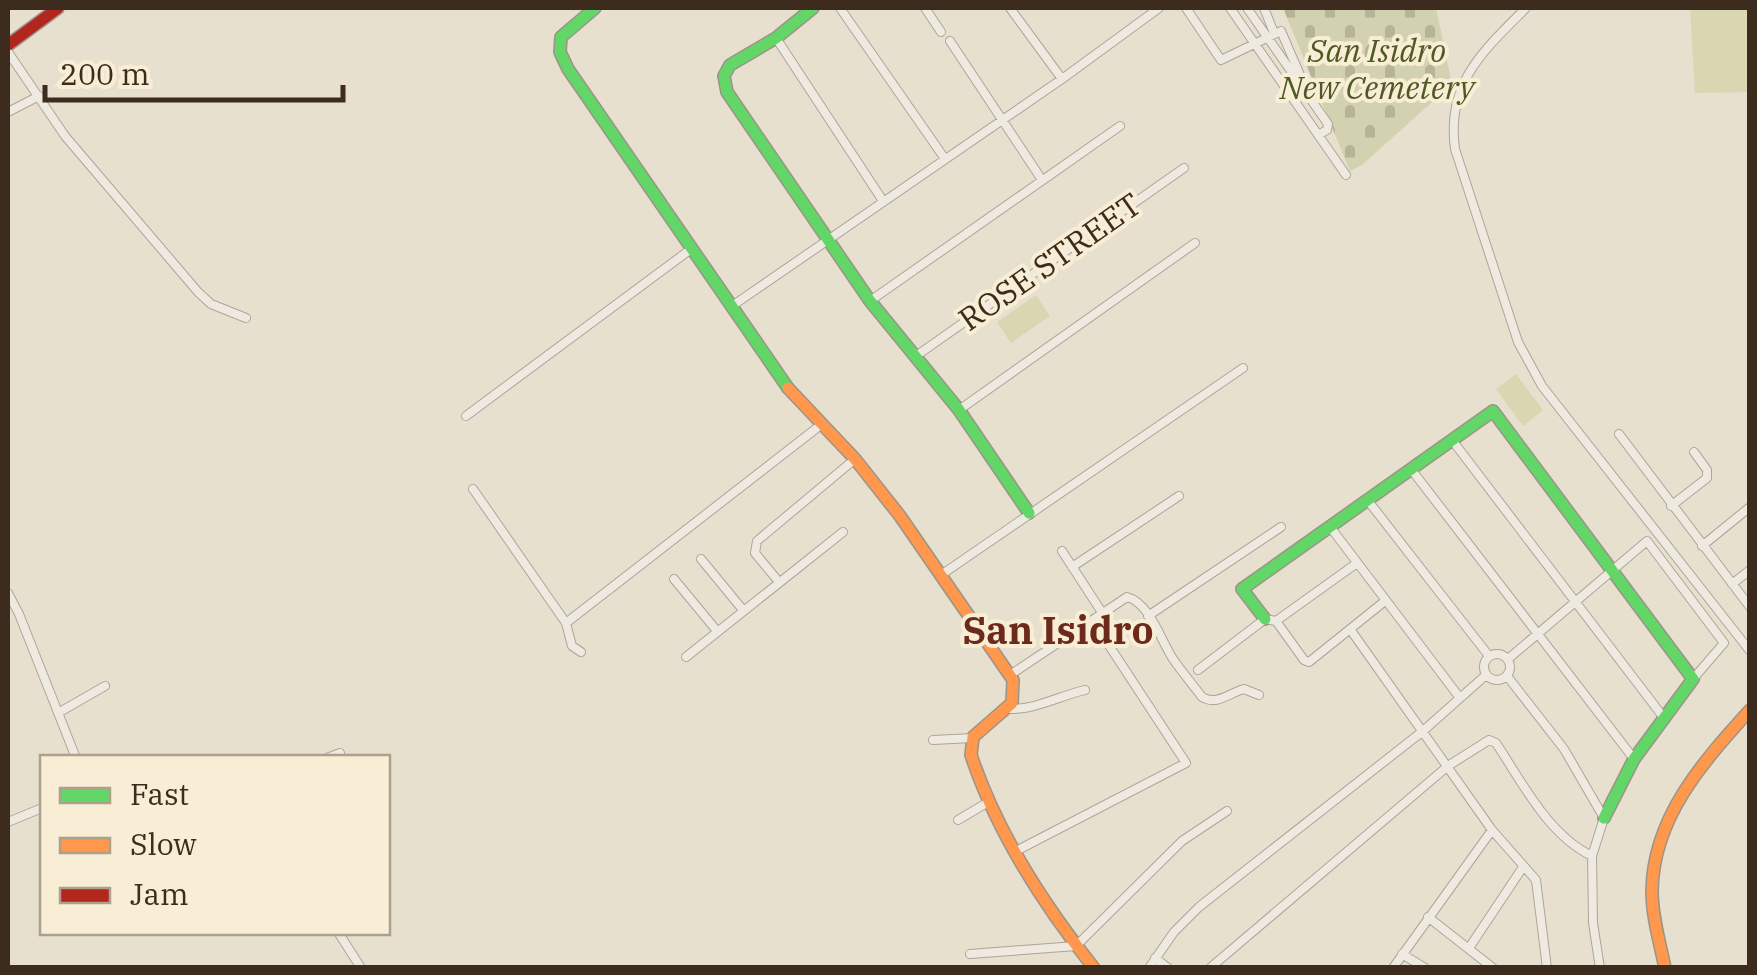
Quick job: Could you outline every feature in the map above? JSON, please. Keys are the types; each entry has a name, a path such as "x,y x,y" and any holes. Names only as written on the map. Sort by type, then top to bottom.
{"street":[{"path":"58,8 8,49 65,136 198,292 211,304 246,318"},
{"path":"595,8 561,36 560,52 568,69 784,382 856,459 1010,675 1016,696 1008,710 972,738 933,740"},
{"path":"813,8 776,38 730,65 724,84 769,157 870,301 958,410 1029,513"},
{"path":"840,8 944,159"},
{"path":"925,8 941,32"},
{"path":"1010,8 1062,79"},
{"path":"732,306 1159,8"},
{"path":"1186,8 1221,60 1281,30 1300,75 1300,86"},
{"path":"1230,8 1346,175"},
{"path":"1250,8 1329,127 1318,136"},
{"path":"1264,8 1270,35"},
{"path":"1526,8 1487,48 1460,84 1453,134 1518,342 1542,386 1750,651"},
{"path":"776,38 884,201"},
{"path":"950,42 1042,180"},
{"path":"1290,93 1300,86"},
{"path":"8,112 39,96"},
{"path":"870,301 1120,126"},
{"name":"ROSE STREET","path":"916,356 1184,168"},
{"path":"958,410 1195,244"},
{"path":"466,416 691,249"},
{"path":"940,574 1243,368"},
{"path":"1385,601 1309,662 1242,589 1370,502 1493,411 1694,680"},
{"path":"566,623 822,424"},
{"path":"1618,434 1750,607"},
{"path":"1452,440 1664,718"},
{"path":"1672,506 1707,478 1707,470 1694,452"},
{"path":"779,582 754,547 856,459"},
{"path":"1411,468 1634,759"},
{"path":"472,489 566,623 572,646 581,652"},
{"path":"1072,567 1179,496"},
{"path":"1370,502 1488,656"},
{"path":"1702,546 1750,507"},
{"path":"1148,616 1281,527"},
{"path":"1331,528 1460,698"},
{"path":"686,656 842,532"},
{"path":"1508,658 1647,541 1724,643 1634,759 1604,818 1592,856 1600,968"},
{"path":"1062,552 1103,614"},
{"path":"701,559 743,610"},
{"path":"1198,670 1357,563"},
{"path":"1732,584 1750,570"},
{"path":"674,579 717,631"},
{"path":"8,593 20,614 75,755"},
{"path":"1010,675 1127,596 1135,599 1148,616 1172,658 1202,698 1219,700 1244,689 1259,696"},
{"path":"1014,852 1186,764 1093,621"},
{"path":"1350,629 1492,830 1536,880 1546,968"},
{"path":"1486,675 1484,663 1488,656 1498,653 1508,658"},
{"path":"1486,675 1498,680 1506,676 1510,671 1508,658"},
{"path":"1149,968 1199,907 1423,731 1486,675"},
{"path":"1506,676 1564,749 1604,818"},
{"path":"58,714 105,686"},
{"path":"1008,710 1028,708 1085,690"},
{"path":"1665,968 1652,892 1654,861 1694,773 1750,710"},
{"path":"972,738 970,748 1014,852 1094,968"},
{"path":"1210,968 1448,766 1489,740 1496,742 1546,818 1577,849 1592,856"},
{"path":"334,755 340,753"},
{"path":"958,820 990,801"},
{"path":"8,822 40,809"},
{"path":"970,954 1076,946 1182,841 1227,811"},
{"path":"1393,968 1492,830"},
{"path":"1469,948 1523,867"},
{"path":"1428,918 1493,968"},
{"path":"340,935 361,968"},
{"path":"1402,954 1425,968"},
{"path":"1155,958 1168,968"}],"green space":[{"name":"San Isidro New Cemetery","path":"1283,8 1436,8 1452,84 1362,165 1350,171"},
{"path":"1690,8 1749,8 1749,92 1695,93"},
{"path":"1036,295 1050,316 1011,343 997,322"},
{"path":"1516,374 1543,410 1523,426 1496,389"}],"traffic: fast":[{"path":"595,8 561,37 560,52 568,69 788,388"},
{"path":"813,8 776,38 730,65 724,76 727,92 870,301 959,410 1029,513"},
{"path":"1265,619 1242,589 1493,411 1693,679 1634,759 1604,818"}],"traffic: slow":[{"path":"788,388 855,459 900,516 1013,680 1012,703 973,737 971,755 994,812 1023,867 1094,968"},
{"path":"1665,968 1652,891 1661,839 1684,792 1750,710"}],"traffic: jam":[{"path":"8,45 58,8"}],"district":[{"name":"San Isidro","path":"1058,631"}]}
